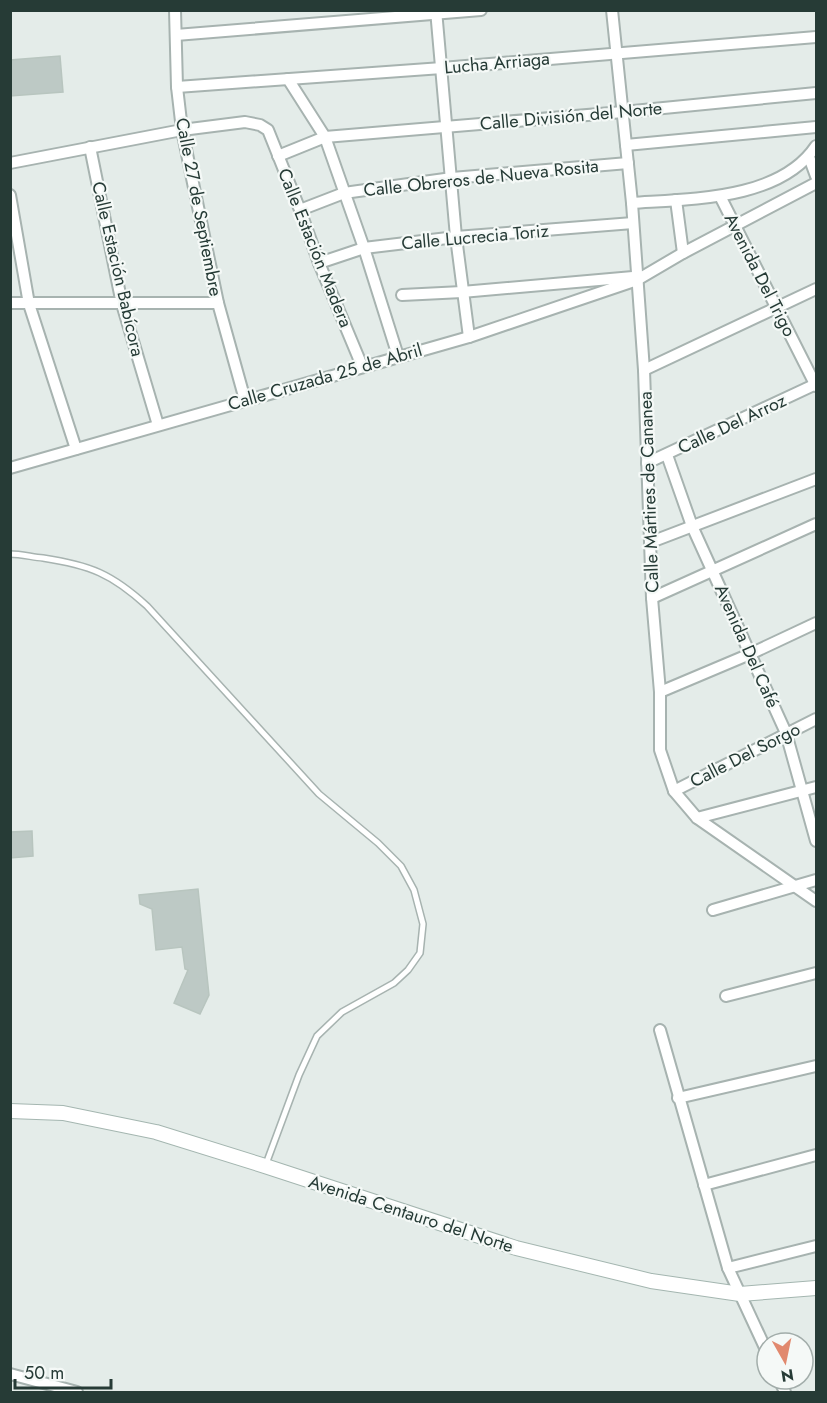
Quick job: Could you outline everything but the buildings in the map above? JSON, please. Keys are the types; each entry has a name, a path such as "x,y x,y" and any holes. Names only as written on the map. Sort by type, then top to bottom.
{"main road":[{"name":"Avenida Centauro del Norte","path":"10,1111 63,1113 145,1130 266,1166 516,1248 651,1281 740,1294 816,1288"}],"street":[{"name":"Calle 27 de Septiembre","path":"175,10 177,87 182,130 218,303 245,400"},
{"path":"176,35 481,10"},
{"name":"Calle Mártires de Cananea","path":"612,10 632,203 644,370 652,598 660,692 660,750 674,791 697,818 816,902"},
{"path":"436,13 456,237 469,336"},
{"name":"Lucha Arriaga","path":"177,87 816,37"},
{"path":"288,79 326,137 398,356"},
{"name":"Calle División del Norte","path":"278,156 326,137 816,93"},
{"name":"Calle Estación Madera","path":"182,130 245,122 260,125 268,130 319,263 362,366"},
{"path":"626,145 816,127"},
{"path":"10,163 182,130"},
{"path":"632,203 720,196 763,184 786,174 809,157 816,146"},
{"name":"Calle Estación Babícora","path":"90,147 122,304 158,425"},
{"path":"809,157 816,176"},
{"name":"Calle Obreros de Nueva Rosita","path":"300,210 344,193 452,178 628,164"},
{"path":"402,295 637,278 816,183"},
{"path":"10,195 29,304 76,449"},
{"name":"Avenida Del Trigo","path":"720,196 816,385"},
{"path":"676,200 683,253"},
{"name":"Calle Lucrecia Toriz","path":"319,263 364,248 456,237 633,223"},
{"name":"Calle Cruzada 25 de Abril","path":"10,468 469,336 637,278"},
{"path":"644,370 816,289"},
{"path":"10,303 218,303"},
{"name":"Calle Del Arroz","path":"647,463 816,385"},
{"name":"Avenida Del Café","path":"667,455 692,526 786,733 816,841"},
{"path":"651,542 816,478"},
{"path":"652,598 714,572 816,524"},
{"path":"660,692 816,623"},
{"name":"Calle Del Sorgo","path":"674,791 816,719"},
{"path":"697,818 816,786"},
{"path":"713,910 816,880"},
{"path":"726,996 816,973"},
{"path":"660,1030 728,1268 757,1331"},
{"path":"678,1098 816,1065"},
{"path":"704,1185 816,1155"},
{"path":"728,1268 816,1246"},
{"path":"10,1374 77,1392"}],"lane":[{"path":"10,554 87,567 109,576 128,589 147,606 319,794 378,843 401,866 414,890 423,924 420,953 408,970 394,983 342,1012 317,1036 299,1075 266,1166"}]}
